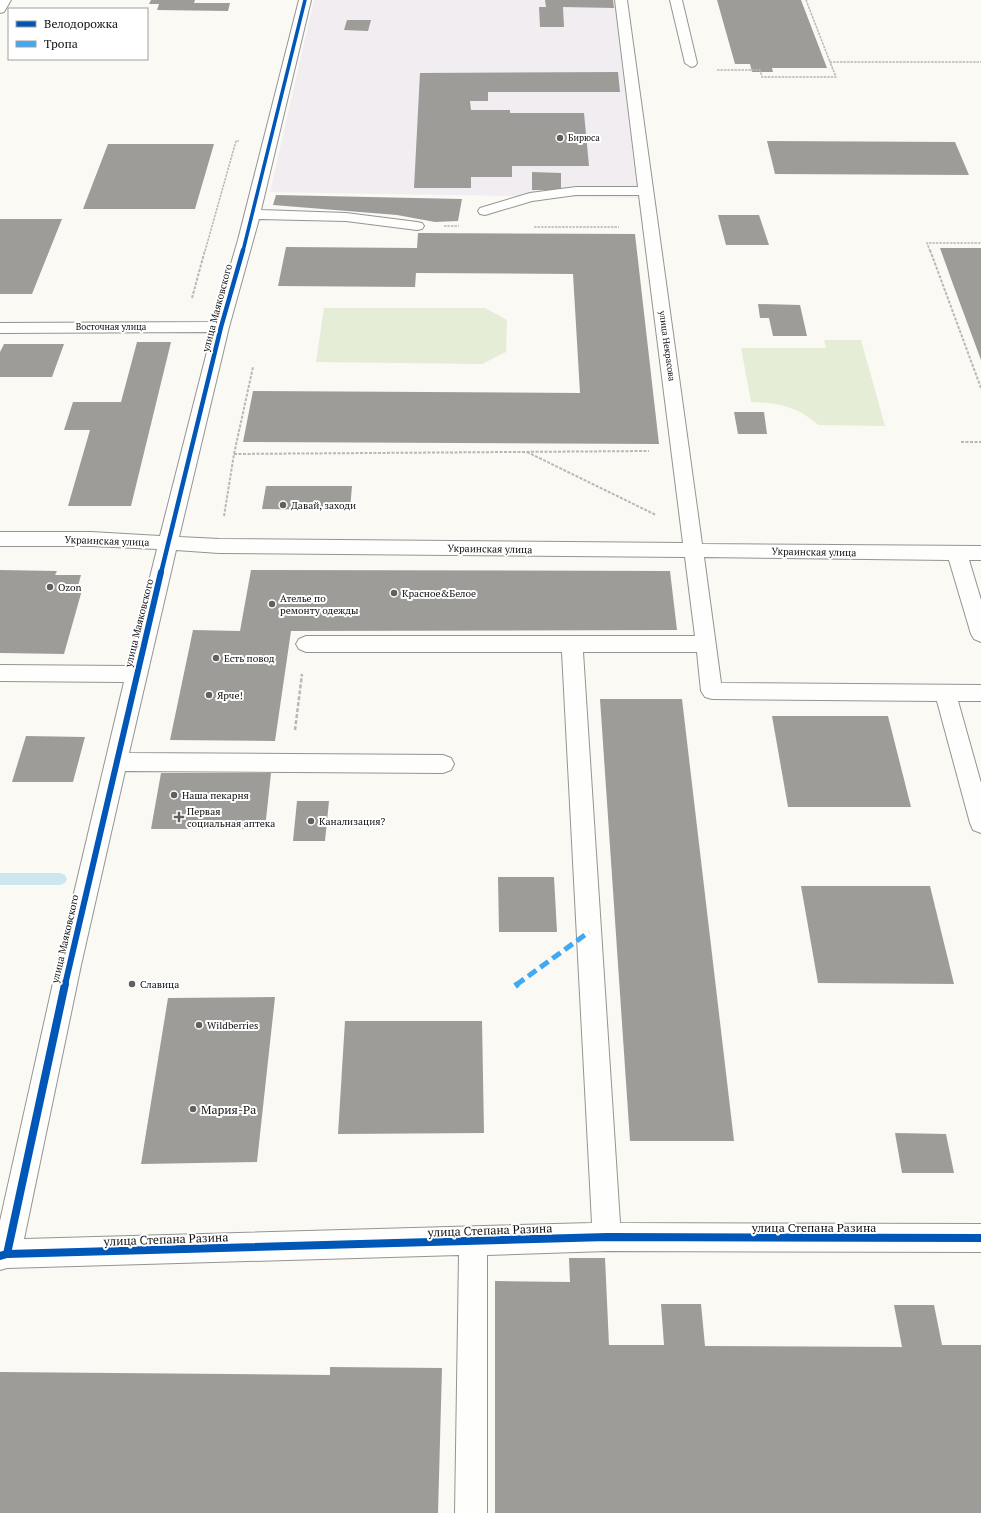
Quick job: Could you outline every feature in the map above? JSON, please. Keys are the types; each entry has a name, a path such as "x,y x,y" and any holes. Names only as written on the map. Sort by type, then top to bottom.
{"street":[{"path":"0,9 5,0"},
{"name":"улица Маяковского","path":"4,1255 136,674 221,326 253,214 305,0"},
{"name":"улица Некрасова","path":"621,0 712,691 945,693"},
{"path":"676,0 691,63"},
{"path":"485,211 530,197 576,191 646,191"},
{"path":"253,214 346,217 417,226"},
{"name":"Восточная улица","path":"0,328 221,326"},
{"name":"Украинская улица","path":"0,539 91,539 219,546 693,542 981,553"},
{"path":"957,553 981,634"},
{"path":"306,644 706,644"},
{"path":"572,644 607,1237"},
{"path":"0,673 136,674"},
{"path":"981,693 945,693 981,823"},
{"path":"116,762 443,764"},
{"name":"улица Степана Разина","path":"4,1255 607,1237 981,1238"},
{"path":"471,1513 473,1241"}],"path":[{"path":"714,70 760,70 762,77 836,77 806,0"},
{"path":"830,62 981,62"},
{"path":"191,304 236,141 271,141"},
{"path":"417,226 464,226"},
{"path":"526,227 651,228"},
{"path":"981,243 927,243 981,388"},
{"path":"219,546 234,454 253,367"},
{"path":"961,442 981,442"},
{"path":"234,454 681,451"},
{"path":"526,452 693,542"}],"shaded area":[{"path":"314,0 614,0 638,198 270,192"}],"green space":[{"path":"324,308 485,308 507,320 506,352 482,364 316,362"},
{"path":"824,340 861,340 885,426 818,425 802,414 787,407 770,403 751,402 741,348 826,348"}],"building":[{"path":"151,0 195,0 194,3 230,3 228,11 157,10 159,4 149,4"},
{"path":"545,0 613,0 614,8 563,7 564,27 540,27 539,7 546,7"},
{"path":"717,0 801,0 827,68 772,68 773,72 752,72 750,64 735,64"},
{"path":"347,20 371,20 368,31 344,30"},
{"path":"618,72 620,92 488,92 488,101 470,101 471,110 510,110 510,113 584,113 589,166 512,166 512,177 471,177 471,188 414,188 420,73"},
{"path":"767,141 955,142 969,175 775,174"},
{"path":"108,144 214,144 195,209 83,209"},
{"path":"532,172 561,173 561,190 532,190"},
{"path":"276,195 462,199 458,221 435,222 397,215 273,205"},
{"path":"718,215 759,215 769,245 726,245"},
{"path":"0,219 62,219 32,294 0,294"},
{"path":"418,233 635,234 659,444 243,442 253,391 580,393 573,274 416,273 415,287 278,286 286,247 417,248"},
{"path":"940,248 981,248 981,360 954,287"},
{"path":"758,304 800,305 807,336 773,336 769,318 760,318"},
{"path":"137,342 171,342 131,506 68,506 90,430 64,430 73,402 121,402"},
{"path":"4,344 64,344 52,377 0,377 0,352"},
{"path":"734,412 764,412 767,434 738,434"},
{"path":"266,486 352,486 350,510 262,509"},
{"path":"0,570 57,571 55,575 81,575 77,590 82,590 64,654 0,653"},
{"path":"251,570 670,571 677,630 291,631 275,741 170,740 193,630 240,631"},
{"path":"600,699 682,699 734,1141 630,1141"},
{"path":"772,716 888,716 911,807 788,807"},
{"path":"26,736 85,737 73,782 12,782"},
{"path":"161,773 271,773 265,829 151,829"},
{"name":"Канализация?","path":"297,801 329,801 325,841 293,841"},
{"path":"498,877 554,877 557,932 499,932"},
{"path":"801,886 930,886 954,984 818,983"},
{"path":"275,997 257,1162 141,1164 168,998"},
{"path":"345,1021 482,1021 484,1133 338,1134"},
{"path":"895,1133 946,1134 954,1173 902,1173"},
{"path":"569,1258 605,1258 609,1345 664,1345 661,1304 701,1304 705,1346 902,1347 894,1305 934,1305 942,1345 981,1345 981,1513 495,1513 495,1281 570,1282"},
{"path":"330,1367 442,1368 438,1513 0,1513 0,1372 330,1375"}],"waterway":[{"path":"0,879 60,879"}],"marked path":[{"path":"515,986 589,932"}],"cycle path":[{"path":"7,1254 69,965 139,662 221,327 246,240 305,0"},
{"path":"0,1256 7,1254 607,1237 981,1238"}],"place":[{"name":"Бирюса","path":"560,138"},
{"name":"Давай, заходи","path":"283,505"},
{"name":"Ozon","path":"50,587"},
{"name":"Красное&Белое","path":"394,593"},
{"name":"Ателье по ремонту одежды","path":"272,604"},
{"name":"Есть повод","path":"216,658"},
{"name":"Ярче!","path":"209,695"},
{"name":"Наша пекарня","path":"174,795"},
{"name":"Первая социальная аптека","path":"179,817"},
{"name":"Канализация?","path":"311,821"},
{"name":"Славица","path":"132,984"},
{"name":"Wildberries","path":"199,1025"},
{"name":"Мария-Ра","path":"193,1109"}]}
